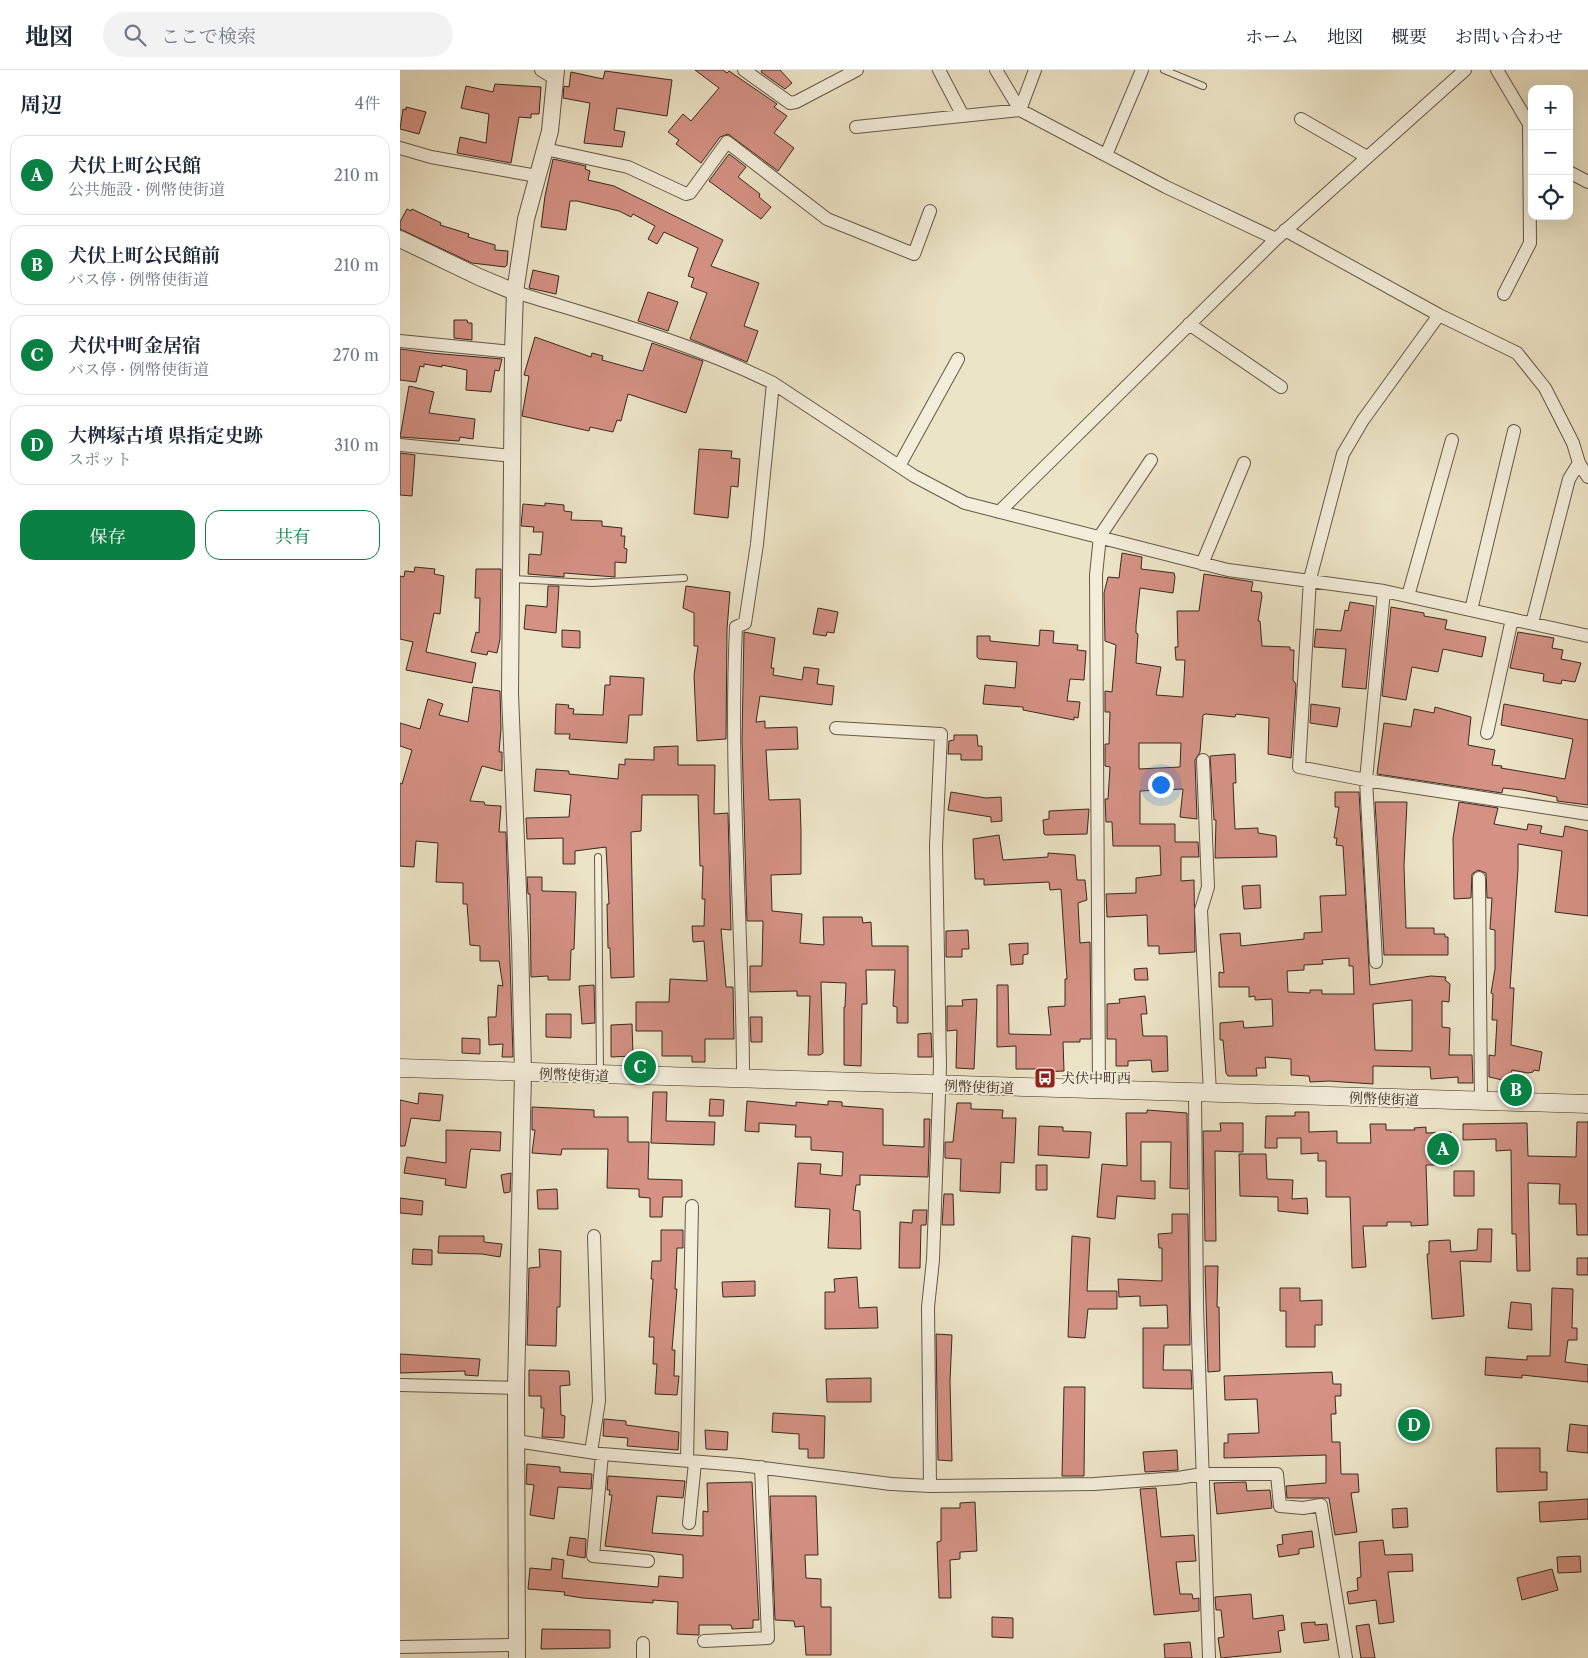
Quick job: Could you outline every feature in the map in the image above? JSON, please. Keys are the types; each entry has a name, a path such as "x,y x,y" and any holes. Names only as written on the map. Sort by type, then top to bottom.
{"main road":[{"name":"例幣使街道","path":"400,1068 600,1076 1588,1104"}],"street":[{"path":"400,1647 517,1652 516,1388 523,1073 520,941 510,694 513,352 515,292 526,219 550,130 556,75 540,70"},
{"path":"744,70 790,103 796,102 856,70"},
{"path":"939,70 963,116"},
{"path":"996,70 1020,110 1166,188 1280,235 1517,353 1545,388 1572,443 1579,462 1588,476"},
{"path":"1020,110 1035,70"},
{"path":"1106,155 1142,70"},
{"path":"999,512 1280,235 1465,70"},
{"path":"1498,70 1529,124 1529,130"},
{"path":"856,127 1020,110"},
{"path":"1301,119 1368,157"},
{"path":"545,149 628,167 686,194 690,193 727,142 826,219 914,254 930,211"},
{"path":"400,148 431,157 537,176"},
{"path":"1573,174 1588,182"},
{"path":"1504,294 1530,243 1530,175"},
{"path":"400,238 515,292 651,333 773,382 914,476 965,503 1228,570 1384,591 1588,636"},
{"path":"1439,315 1363,420 1343,454 1310,580 1299,767 1366,780 1588,814"},
{"path":"1189,324 1281,387"},
{"path":"400,341 513,352"},
{"path":"899,466 958,359"},
{"path":"743,1080 743,1022 736,868 734,679 736,627 745,623 757,544 773,382"},
{"path":"1471,610 1514,431"},
{"path":"1408,596 1452,440"},
{"path":"400,445 512,456"},
{"path":"1099,1090 1096,575 1100,536 1152,460"},
{"path":"1532,623 1569,479 1579,462"},
{"path":"1202,564 1244,463"},
{"path":"1376,962 1366,780 1384,591"},
{"path":"1487,733 1512,619"},
{"path":"836,728 941,734 936,846 938,1086 933,1260 928,1307 930,1486"},
{"path":"1203,760 1208,887 1201,910 1203,1094 1195,1190 1209,1658"},
{"path":"1479,878 1481,1101"},
{"path":"689,1523 692,1462 692,1206"},
{"path":"594,1236 599,1401 593,1556 648,1561"},
{"path":"400,1385 516,1388"},
{"path":"516,1441 596,1453 761,1467 890,1484 930,1486 1094,1484 1178,1478 1202,1474 1277,1474 1280,1506 1303,1508 1321,1505 1346,1658"},
{"path":"704,1641 768,1638 761,1467"},
{"path":"643,1643 643,1658"}],"lane":[{"path":"1164,70 1202,86"},
{"path":"511,579 592,582 684,578"},
{"path":"598,856 600,1076"}],"building":[{"path":"695,70 723,70 727,73 729,71 777,104 774,107 787,116 774,133 794,148 778,171 728,134 720,137 701,163 676,144 679,140 668,132 683,114 691,121 719,88"},
{"path":"762,70 780,70 792,83 785,89 761,72"},
{"path":"605,71 672,80 667,116 617,108 614,130 625,132 622,147 584,143 590,103 563,98 564,86 569,87 571,72 603,79"},
{"path":"495,84 541,87 539,114 531,114 531,118 519,117 511,163 457,153 460,137 486,143 489,114 461,108 466,86 493,92"},
{"path":"406,107 426,112 419,134 400,129 403,109 406,110"},
{"path":"729,154 746,167 738,177 760,194 759,197 771,207 761,219 709,181"},
{"path":"553,159 586,166 585,169 590,171 588,180 614,186 723,240 711,266 759,283 744,326 758,331 747,362 690,339 707,293 691,287 694,278 688,276 698,248 664,232 657,244 648,239 655,226 633,214 631,217 619,211 577,201 570,201 566,230 541,227"},
{"path":"407,209 411,211 412,209 441,223 440,225 469,234 468,237 495,245 495,250 508,251 507,265 505,267 472,263 400,229 400,222"},
{"path":"533,270 559,276 556,294 529,288"},
{"path":"648,292 678,302 668,331 638,321"},
{"path":"454,320 467,320 468,323 472,323 472,340 454,338"},
{"path":"535,337 591,357 592,353 603,356 602,360 643,371 652,343 703,361 686,413 628,394 621,421 617,420 613,432 590,427 589,431 522,416 529,376 524,375"},
{"path":"400,349 502,359 499,371 495,370 491,392 466,390 467,370 442,365 442,367 424,364 424,367 420,366 416,382 400,380"},
{"path":"409,386 434,392 429,413 475,419 473,439 460,437 459,441 400,437"},
{"path":"699,449 732,451 731,458 740,459 738,487 731,486 728,518 694,514"},
{"path":"400,453 415,455 412,496 400,495"},
{"path":"545,503 564,505 564,511 572,512 571,520 602,521 602,526 622,528 621,536 625,536 624,548 627,549 626,563 615,562 615,577 564,573 564,577 528,574 529,554 541,555 543,532 533,532 534,527 521,526 523,504 545,506"},
{"path":"1122,553 1142,557 1141,569 1174,573 1173,593 1140,588 1136,626 1136,633 1138,634 1136,663 1161,667 1156,695 1183,697 1185,660 1176,660 1175,647 1178,647 1177,611 1199,611 1204,574 1253,582 1251,591 1261,592 1262,596 1258,621 1260,621 1262,646 1290,647 1290,650 1294,650 1293,680 1296,684 1291,758 1268,754 1269,718 1236,714 1235,717 1206,714 1203,715 1200,752 1195,760 1197,819 1180,817 1183,789 1140,791 1140,824 1175,824 1175,842 1198,842 1199,857 1181,857 1181,881 1194,880 1195,952 1159,954 1159,946 1148,946 1147,915 1107,917 1106,894 1136,893 1136,878 1161,875 1160,846 1113,846 1112,822 1106,822 1105,799 1108,799 1110,767 1105,766 1105,744 1109,744 1110,712 1105,712 1105,691 1112,692 1116,645 1105,641 1104,593 1108,577 1119,578","holes":["1139,743 1181,743 1180,767 1139,769"]},
{"path":"415,567 435,569 434,574 444,576 440,614 434,613 426,652 476,663 472,683 406,670 413,642 400,639 400,576 404,577 405,571 414,572"},
{"path":"476,569 501,569 500,639 497,653 488,651 487,655 471,652 476,632 479,633 480,598 475,598"},
{"path":"548,586 559,586 556,633 524,629 526,605 547,607"},
{"path":"686,586 730,592 727,629 726,739 697,741 694,676 698,646 694,646 694,613 683,608"},
{"path":"1350,602 1374,606 1366,689 1342,687 1346,649 1314,647 1316,629 1341,631 1345,610 1348,611"},
{"path":"1391,607 1424,613 1424,616 1447,620 1445,629 1486,637 1482,657 1443,649 1438,672 1412,667 1406,700 1382,696"},
{"path":"818,608 838,612 834,633 827,632 826,636 813,634"},
{"path":"562,630 580,631 580,648 562,647"},
{"path":"1040,630 1054,631 1053,643 1078,645 1077,650 1086,651 1084,680 1070,679 1067,701 1080,702 1078,718 1074,717 1074,720 1023,710 1023,707 983,704 985,685 1015,688 1017,662 979,659 977,657 977,636 990,636 990,641 1039,646"},
{"path":"744,632 775,638 771,668 774,668 773,675 802,680 804,667 819,669 817,684 834,686 832,705 760,696 756,722 765,721 765,728 797,727 798,749 766,750 769,800 800,799 801,874 771,875 772,911 802,914 800,943 824,945 823,917 862,917 863,923 871,922 872,946 908,946 908,1023 897,1023 897,1007 893,1006 895,970 866,970 867,1004 862,1004 861,1066 844,1065 846,983 821,982 823,1053 820,1055 808,1055 810,996 797,996 797,991 750,992 750,966 762,966 763,921 747,921 742,741"},
{"path":"1518,632 1554,638 1552,648 1563,650 1561,659 1581,663 1575,682 1562,680 1561,684 1543,681 1544,674 1510,668"},
{"path":"610,676 644,678 642,715 629,715 627,743 569,739 570,734 555,734 556,704 569,705 568,708 574,709 573,714 603,715 605,685 610,685"},
{"path":"473,687 500,691 501,729 499,752 502,752 502,771 482,766 470,801 484,802 485,805 501,806 499,832 506,832 513,1057 502,1057 503,1044 489,1045 488,1017 496,1017 498,985 503,986 499,961 480,961 480,946 470,945 467,904 463,904 463,883 436,882 438,843 416,841 414,867 400,866 400,783 402,784 412,750 400,746 400,723 420,729 428,699 443,704 439,715 468,722"},
{"path":"1311,704 1340,708 1337,727 1310,723"},
{"path":"1504,704 1588,720 1588,805 1557,801 1557,797 1522,790 1503,788 1502,793 1377,774 1384,723 1411,727 1414,709 1434,713 1435,707 1471,717 1468,745 1495,750 1492,765 1565,779 1573,739 1501,725"},
{"path":"954,735 977,735 978,746 982,746 982,760 961,760 961,754 948,754 949,741 954,740"},
{"path":"678,746 678,765 715,765 714,814 728,813 731,930 721,929 726,987 733,987 734,1039 705,1039 705,1062 692,1062 692,1056 662,1056 662,1031 636,1031 636,1002 669,1002 670,979 707,981 704,941 693,942 692,926 704,926 705,899 702,899 703,866 700,866 698,795 642,795 641,831 631,832 634,977 611,978 610,948 608,948 607,904 609,904 606,847 575,851 575,864 563,864 563,838 527,839 526,818 569,817 571,795 534,791 536,769 569,771 569,774 618,779 619,764 625,765 625,759 654,760 654,747"},
{"path":"1235,754 1236,783 1233,783 1235,829 1258,828 1258,833 1276,836 1277,857 1215,858 1216,820 1214,820 1210,756"},
{"path":"951,792 986,798 1001,797 1002,821 991,822 991,817 948,810"},
{"path":"1335,792 1359,792 1370,985 1431,976 1446,977 1445,980 1450,984 1449,1002 1442,1001 1442,1027 1450,1028 1449,1055 1472,1055 1473,1083 1458,1083 1458,1077 1431,1079 1430,1067 1373,1066 1373,1084 1329,1081 1310,1082 1309,1076 1291,1075 1291,1059 1265,1057 1266,1068 1256,1068 1257,1076 1228,1076 1226,1073 1223,1040 1220,1040 1220,1023 1243,1021 1244,1028 1273,1026 1272,999 1255,1000 1255,996 1249,997 1249,987 1219,987 1219,972 1224,973 1220,934 1240,933 1241,946 1304,939 1304,933 1322,932 1320,896 1346,895 1343,846 1336,845 1337,838 1334,838 1339,807 1335,807","holes":["1349,958 1349,966 1353,966 1354,994 1322,994 1322,990 1310,990 1310,993 1288,992 1287,971 1304,970 1304,965 1323,964 1322,960","1412,1000 1412,1051 1375,1050 1373,1004"]},
{"path":"1375,802 1407,802 1404,866 1406,928 1434,928 1434,934 1445,934 1445,937 1448,937 1448,955 1384,955"},
{"path":"1459,802 1498,808 1494,824 1527,830 1528,824 1542,826 1540,833 1563,837 1565,826 1588,831 1588,916 1555,912 1562,851 1518,844 1510,988 1514,988 1511,1045 1542,1052 1539,1071 1534,1070 1528,1073 1512,1070 1507,1081 1489,1077 1489,1055 1495,1056 1497,1020 1492,1020 1493,994 1491,993 1495,969 1495,930 1490,929 1492,898 1487,898 1486,873 1478,870 1472,874 1471,898 1454,899 1453,838"},
{"path":"1089,809 1087,834 1044,834 1043,820 1049,819 1049,811"},
{"path":"999,835 1003,860 1048,857 1048,853 1075,855 1077,880 1085,880 1087,900 1078,903 1080,943 1090,942 1091,1039 1080,1039 1080,1042 1063,1042 1064,1071 1038,1072 1038,1069 1016,1069 1016,1046 997,1047 997,985 1008,985 1009,1034 1051,1035 1048,1007 1065,1006 1065,979 1067,979 1061,889 1050,890 1049,882 984,885 984,879 975,879 973,839"},
{"path":"527,877 542,877 542,891 576,892 574,949 571,950 570,980 548,980 548,976 531,977 530,894 528,894"},
{"path":"1260,885 1261,908 1244,909 1242,886"},
{"path":"968,930 969,949 962,949 962,957 946,957 946,931"},
{"path":"1028,943 1028,954 1023,955 1023,964 1011,965 1009,944"},
{"path":"1147,968 1148,980 1135,980 1134,969"},
{"path":"594,985 595,1023 582,1024 579,986"},
{"path":"1145,996 1147,1014 1141,1014 1143,1036 1167,1036 1168,1071 1152,1072 1151,1060 1128,1061 1128,1066 1116,1066 1116,1039 1107,1039 1107,1004 1120,1003 1119,999"},
{"path":"977,999 974,1069 956,1068 957,1030 947,1031 947,1006 963,1006 962,1000"},
{"path":"546,1014 571,1014 571,1038 546,1037"},
{"path":"750,1017 762,1017 762,1042 751,1042"},
{"path":"632,1024 633,1056 611,1057 611,1025"},
{"path":"931,1033 932,1057 918,1057 918,1034"},
{"path":"462,1038 480,1039 480,1054 462,1053"},
{"path":"653,1092 667,1092 666,1121 715,1122 714,1145 651,1143"},
{"path":"419,1093 443,1095 440,1121 411,1118 405,1146 400,1146 400,1100 418,1104"},
{"path":"710,1099 724,1100 723,1116 709,1116"},
{"path":"747,1101 796,1106 796,1102 828,1105 828,1101 842,1102 842,1106 883,1109 883,1145 924,1147 924,1119 930,1119 928,1177 860,1175 860,1185 856,1185 853,1210 860,1211 861,1249 828,1248 830,1209 795,1207 798,1163 821,1164 820,1174 842,1176 843,1152 811,1150 811,1137 795,1137 796,1125 759,1123 759,1132 745,1131"},
{"path":"957,1103 971,1103 971,1109 1003,1110 1002,1118 1016,1118 1014,1163 1001,1162 1000,1193 960,1191 961,1159 945,1158 945,1142 953,1142"},
{"path":"532,1107 594,1110 594,1117 628,1117 628,1142 649,1142 648,1179 682,1180 682,1197 663,1197 662,1217 650,1217 650,1198 639,1197 639,1189 607,1188 608,1149 562,1149 561,1155 532,1153 535,1130 532,1130"},
{"path":"1147,1110 1187,1113 1188,1189 1170,1188 1171,1142 1141,1142 1141,1181 1155,1181 1155,1199 1117,1196 1115,1219 1097,1217 1102,1164 1127,1166 1126,1113 1147,1113"},
{"path":"1295,1112 1309,1112 1309,1132 1337,1131 1337,1143 1371,1143 1370,1124 1386,1124 1386,1130 1415,1130 1414,1128 1426,1127 1426,1133 1451,1132 1452,1165 1426,1165 1428,1225 1411,1226 1411,1222 1387,1222 1387,1226 1363,1226 1366,1267 1352,1268 1350,1197 1326,1197 1326,1161 1318,1161 1318,1153 1301,1154 1301,1138 1277,1138 1277,1148 1265,1148 1266,1116 1295,1116"},
{"path":"1577,1122 1588,1122 1588,1235 1577,1235 1576,1204 1559,1204 1560,1184 1528,1183 1530,1271 1517,1271 1516,1234 1512,1234 1511,1150 1496,1151 1496,1139 1463,1140 1463,1124 1527,1123 1528,1156 1576,1157"},
{"path":"1220,1123 1243,1123 1243,1152 1215,1151 1216,1241 1205,1241 1203,1131 1221,1131"},
{"path":"1039,1126 1063,1127 1063,1131 1091,1132 1089,1158 1038,1155"},
{"path":"446,1130 501,1132 500,1151 471,1149 466,1188 445,1185 446,1179 404,1173 407,1157 446,1163"},
{"path":"1239,1154 1266,1154 1267,1179 1293,1180 1292,1199 1307,1198 1308,1214 1278,1211 1278,1197 1240,1196"},
{"path":"1036,1165 1047,1165 1047,1190 1036,1190"},
{"path":"1454,1171 1474,1171 1474,1196 1454,1196"},
{"path":"511,1173 510,1192 504,1193 501,1175"},
{"path":"557,1189 558,1209 538,1209 537,1190"},
{"path":"944,1194 953,1194 954,1225 942,1225"},
{"path":"400,1198 423,1201 422,1215 400,1213"},
{"path":"913,1210 927,1210 926,1225 921,1225 920,1268 899,1268 900,1222 912,1223"},
{"path":"1172,1214 1188,1214 1190,1345 1164,1345 1163,1370 1191,1370 1192,1389 1143,1388 1143,1328 1168,1328 1167,1305 1140,1306 1140,1296 1119,1297 1118,1279 1162,1281 1162,1248 1159,1248 1158,1234 1172,1233"},
{"path":"1478,1229 1492,1229 1491,1262 1460,1261 1464,1316 1432,1319 1427,1254 1429,1254 1429,1241 1450,1240 1451,1252 1477,1250"},
{"path":"661,1230 683,1230 683,1248 677,1248 675,1289 677,1289 672,1350 675,1350 674,1376 679,1376 677,1395 655,1394 657,1364 653,1364 654,1337 649,1337 653,1279 651,1279 652,1261 661,1261"},
{"path":"439,1236 484,1236 484,1242 502,1244 500,1257 482,1254 438,1253"},
{"path":"1072,1236 1090,1238 1087,1291 1117,1291 1117,1309 1088,1309 1085,1338 1068,1337"},
{"path":"413,1249 432,1250 432,1265 412,1264"},
{"path":"539,1249 561,1251 560,1307 557,1307 556,1346 527,1345 529,1268 540,1267"},
{"path":"1577,1258 1588,1258 1588,1275 1577,1275"},
{"path":"1205,1266 1218,1266 1217,1307 1219,1307 1220,1371 1208,1372"},
{"path":"857,1277 859,1308 877,1307 878,1328 825,1329 825,1292 835,1292 834,1279"},
{"path":"755,1281 755,1296 723,1297 722,1282"},
{"path":"1280,1288 1300,1288 1300,1301 1322,1300 1322,1325 1315,1325 1315,1347 1286,1347 1286,1311 1280,1311"},
{"path":"1552,1288 1573,1289 1572,1328 1577,1328 1577,1340 1568,1340 1565,1362 1588,1365 1588,1382 1522,1375 1522,1378 1485,1375 1486,1357 1527,1360 1527,1356 1550,1356"},
{"path":"1511,1302 1531,1304 1532,1330 1508,1328"},
{"path":"936,1334 952,1335 950,1381 952,1461 938,1460"},
{"path":"400,1354 480,1359 478,1376 465,1375 465,1371 400,1373"},
{"path":"529,1370 569,1371 570,1385 560,1386 561,1415 565,1416 564,1438 542,1437 544,1408 541,1408 541,1396 529,1396"},
{"path":"1332,1372 1333,1384 1341,1384 1341,1396 1335,1396 1336,1414 1331,1414 1332,1442 1340,1442 1341,1474 1358,1474 1359,1492 1351,1493 1357,1532 1335,1535 1329,1498 1287,1498 1286,1486 1326,1483 1326,1455 1224,1458 1224,1443 1228,1443 1228,1434 1259,1433 1257,1399 1225,1400 1224,1376"},
{"path":"871,1378 871,1402 827,1402 826,1379"},
{"path":"1064,1387 1085,1387 1084,1476 1062,1476"},
{"path":"773,1413 825,1416 824,1458 808,1458 808,1449 799,1449 799,1434 772,1432"},
{"path":"604,1419 626,1421 626,1425 679,1432 678,1450 627,1446 628,1438 603,1436"},
{"path":"1570,1424 1588,1426 1588,1453 1567,1451"},
{"path":"705,1430 728,1432 727,1450 706,1449"},
{"path":"1496,1448 1540,1448 1540,1472 1547,1472 1547,1490 1497,1492"},
{"path":"1177,1450 1178,1470 1145,1472 1143,1452"},
{"path":"527,1464 560,1467 560,1472 592,1474 591,1489 558,1487 554,1519 530,1515 534,1485 526,1484"},
{"path":"608,1476 685,1481 683,1498 657,1496 652,1533 703,1536 703,1511 708,1512 707,1483 752,1482 759,1620 753,1620 753,1628 732,1629 731,1625 699,1625 699,1635 677,1634 678,1602 653,1600 653,1603 583,1598 564,1595 565,1592 528,1589 530,1568 551,1570 552,1558 564,1560 562,1578 658,1587 659,1576 683,1578 683,1555 605,1546 612,1495 609,1495 610,1490 607,1490"},
{"path":"1246,1482 1247,1491 1270,1490 1272,1508 1217,1514 1214,1483"},
{"path":"1156,1488 1161,1537 1194,1535 1196,1561 1176,1562 1180,1594 1192,1594 1193,1599 1199,1598 1199,1611 1154,1615 1140,1489"},
{"path":"770,1496 816,1496 818,1555 805,1555 806,1578 821,1579 821,1607 831,1607 831,1655 806,1655 804,1626 795,1627 794,1621 775,1620"},
{"path":"1588,1499 1588,1519 1540,1522 1539,1502"},
{"path":"975,1502 977,1551 960,1552 960,1559 950,1560 951,1598 939,1598 937,1542 941,1541 941,1508 960,1508 960,1503"},
{"path":"1407,1508 1408,1527 1393,1528 1392,1509"},
{"path":"1312,1531 1314,1547 1299,1549 1299,1554 1279,1557 1277,1545 1283,1544 1282,1535"},
{"path":"570,1537 586,1539 585,1558 567,1555"},
{"path":"1383,1540 1385,1555 1412,1554 1413,1571 1388,1572 1394,1622 1379,1624 1376,1600 1349,1604 1347,1592 1358,1590 1357,1578 1361,1577 1359,1542"},
{"path":"1580,1556 1581,1572 1558,1573 1557,1557"},
{"path":"1552,1569 1558,1590 1522,1600 1517,1578"},
{"path":"1251,1594 1253,1619 1283,1615 1285,1630 1278,1631 1281,1652 1221,1658 1218,1638 1224,1637 1221,1610 1216,1610 1215,1597"},
{"path":"992,1617 1013,1618 1013,1638 992,1637"},
{"path":"1315,1622 1315,1625 1327,1624 1329,1640 1304,1643 1301,1623"},
{"path":"1369,1624 1375,1658 1361,1658 1356,1626"},
{"path":"542,1629 610,1630 610,1648 541,1649"},
{"path":"1190,1642 1192,1658 1165,1658 1164,1644"}],"place":[{"name":"犬伏中町金居宿","path":"640,1067"},
{"name":"犬伏中町西","path":"1045,1078"},
{"name":"犬伏上町公民館前","path":"1516,1090"},
{"name":"犬伏上町公民館","path":"1443,1149"},
{"name":"大桝塚古墳 県指定史跡","path":"1414,1425"}]}
